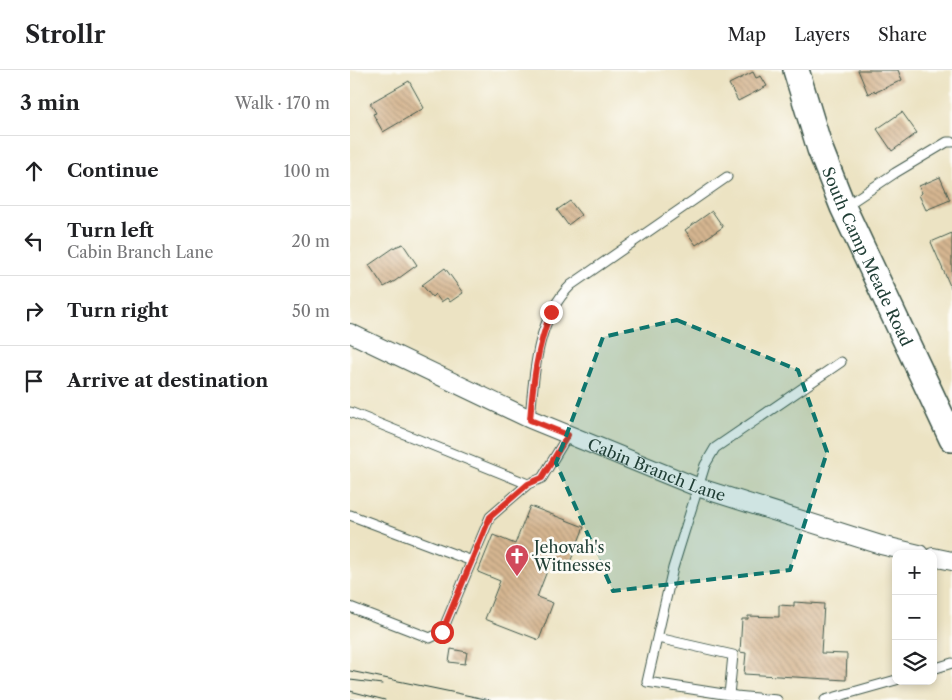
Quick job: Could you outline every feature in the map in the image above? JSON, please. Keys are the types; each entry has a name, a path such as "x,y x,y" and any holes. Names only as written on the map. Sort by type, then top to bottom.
{"main road":[{"name":"South Camp Meade Road","path":"796,70 820,149 843,208 952,439"}],"street":[{"name":"Cabin Branch Lane","path":"350,333 530,420 697,487 902,550"},
{"path":"937,558 952,561"}],"lane":[{"path":"843,208 947,142 952,142"},
{"path":"530,420 535,373 543,332 551,312 561,295 571,286 727,177"},
{"path":"778,700 729,695 647,682 673,568 697,487 705,465 715,448 842,362"},
{"path":"350,412 528,484"},
{"path":"350,607 430,638 442,632 490,517 528,484 542,478 568,435"},
{"path":"350,515 472,560"},
{"path":"658,638 733,655 729,695"},
{"path":"937,667 952,663"},
{"path":"825,700 892,681"}],"highlighted area":[{"path":"677,320 798,370 827,452 790,570 613,591 556,463 603,337"}],"building":[{"path":"858,70 898,70 902,80 868,94"},
{"path":"753,72 756,78 761,76 767,86 738,101 729,84"},
{"path":"409,81 424,108 383,132 373,114 376,113 370,103"},
{"path":"902,112 917,133 892,151 877,129"},
{"path":"940,177 950,200 926,210 919,195 922,193 919,186"},
{"path":"570,201 581,215 568,225 557,210"},
{"path":"712,211 723,227 696,245 685,230"},
{"path":"952,233 952,287 951,288 931,242"},
{"path":"403,244 417,265 384,287 369,265 395,247"},
{"path":"445,268 463,293 450,302 447,298 441,302 435,294 432,297 422,285"},
{"name":"Jehovah's Witnesses","path":"530,506 584,527 569,565 552,558 537,597 553,603 539,640 485,619 500,581 478,572 493,535 515,544"},
{"path":"794,602 824,604 821,653 847,654 846,680 744,674 746,653 740,652 742,619 748,619 748,616 779,617 779,605 794,606"},
{"path":"451,649 467,652 465,664 449,662"}],"tram line":[{"path":"350,671 490,700"},
{"path":"350,680 382,684"},
{"path":"350,691 385,700"},
{"path":"350,699 354,700"}],"place":[{"name":"Jehovah's Witnesses","path":"517,577"}],"route":[{"path":"442,632 490,517 528,484 542,478 568,435 530,420 538,356 543,332 551,312"}]}
